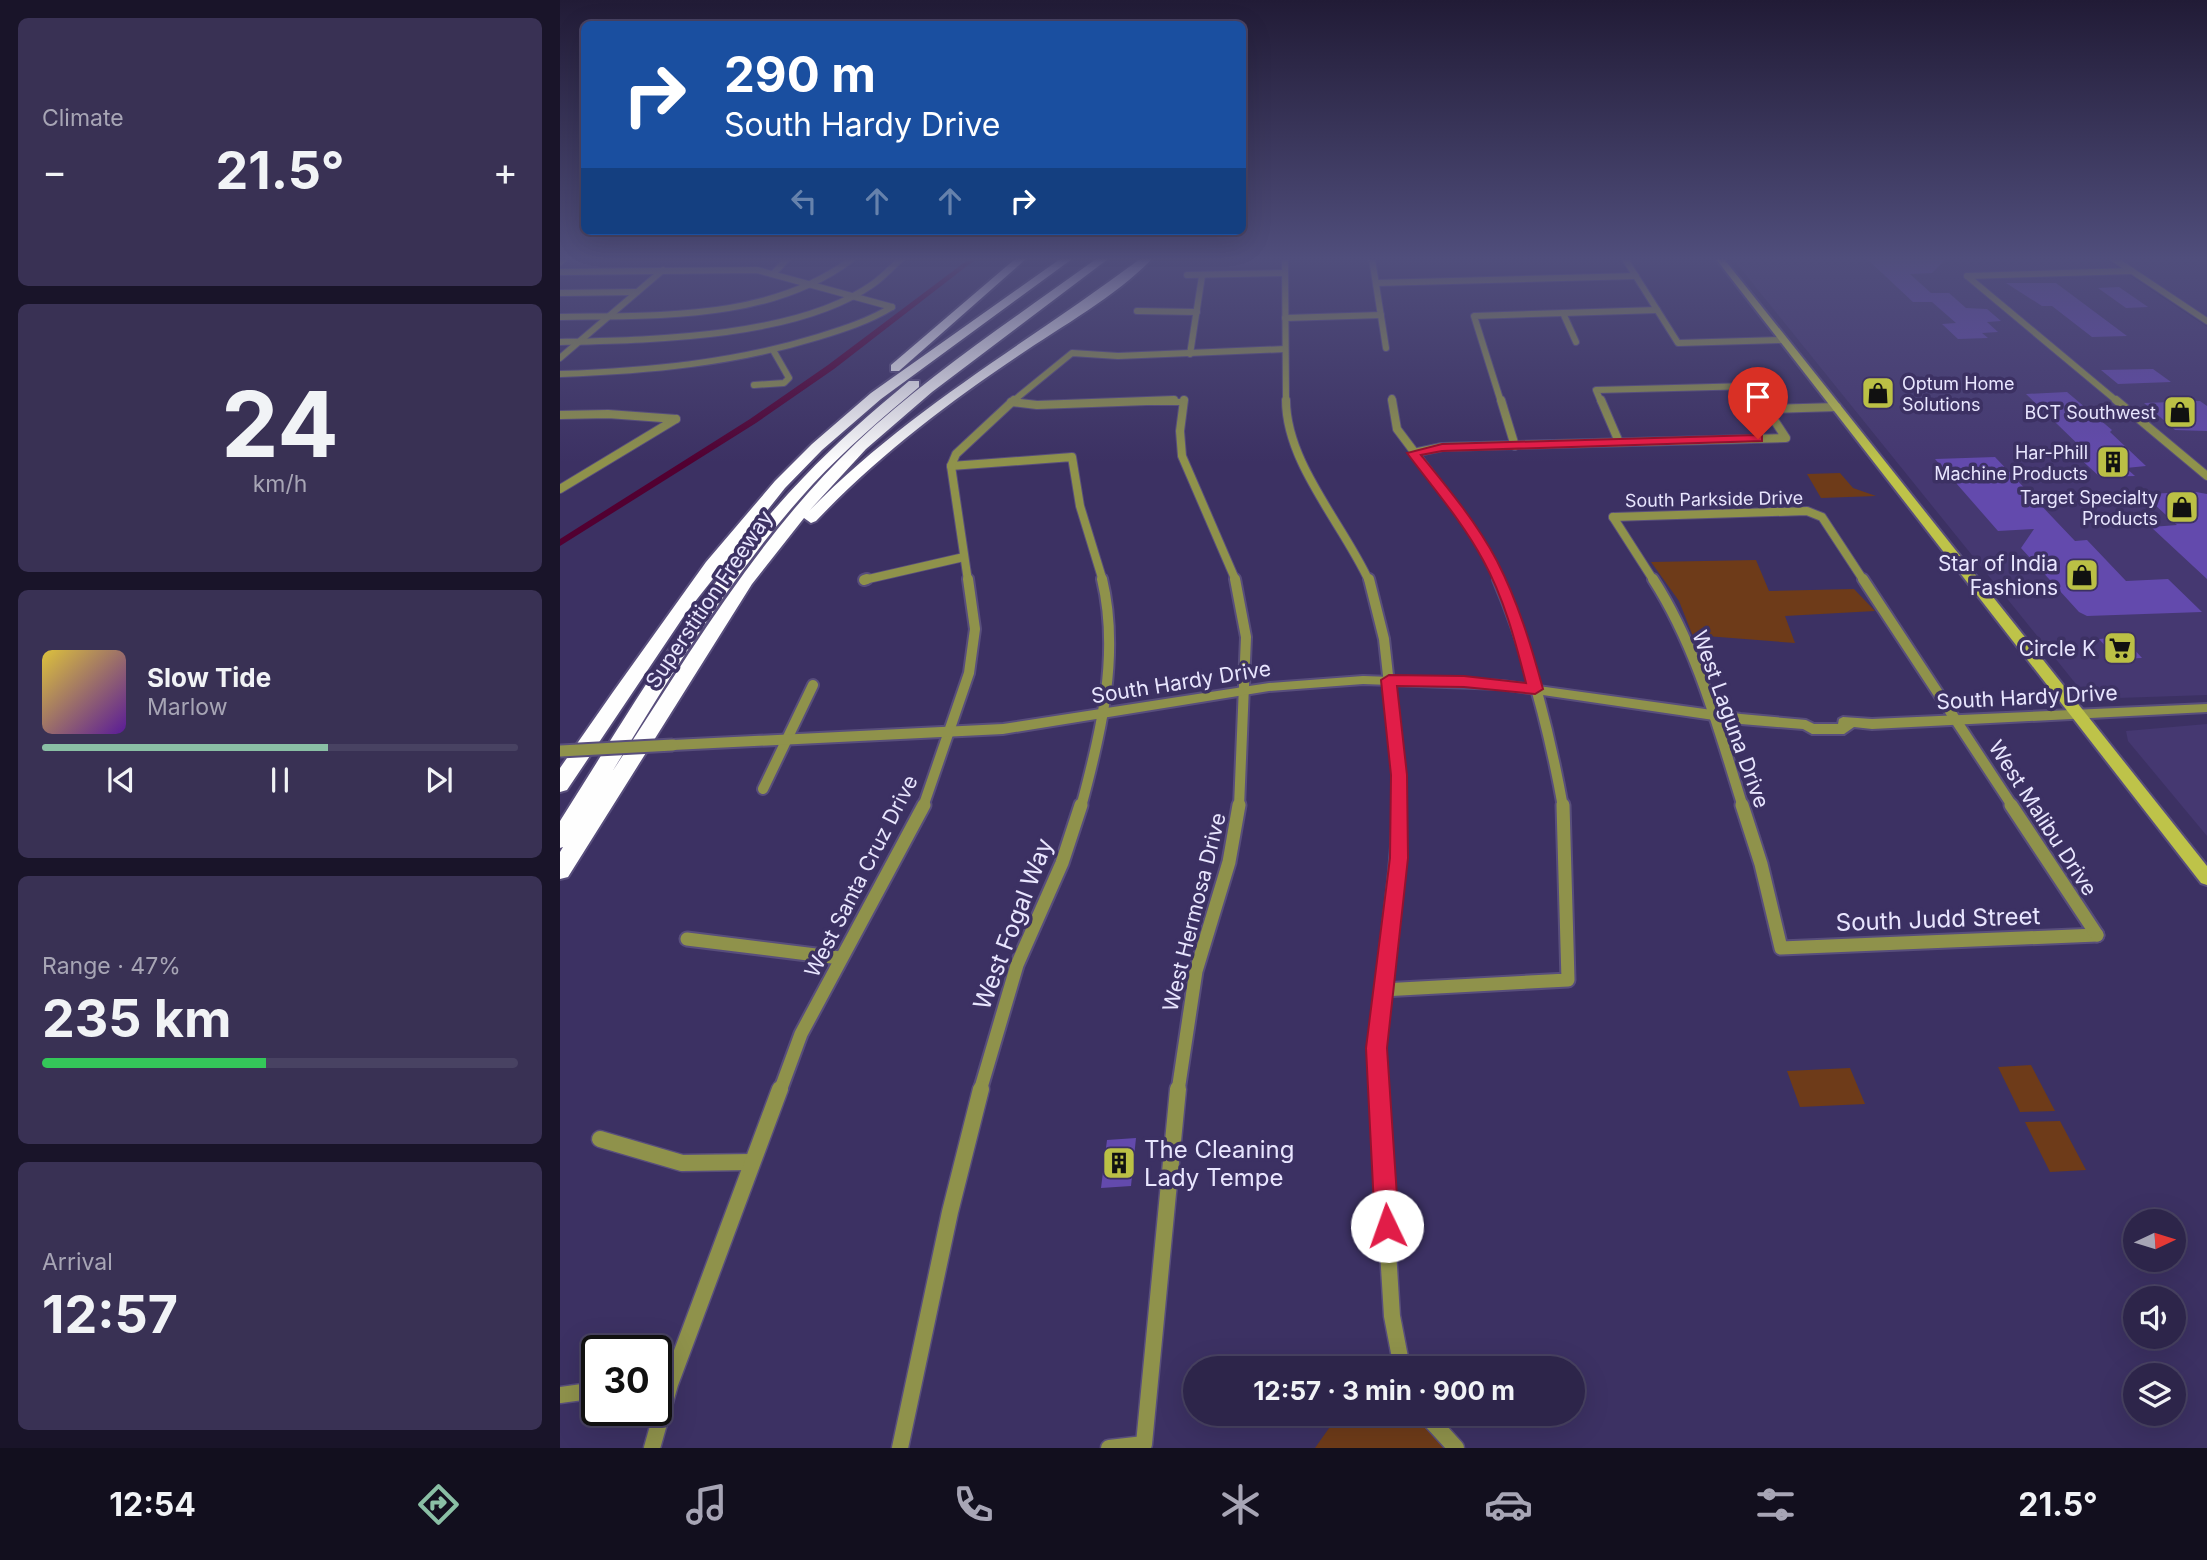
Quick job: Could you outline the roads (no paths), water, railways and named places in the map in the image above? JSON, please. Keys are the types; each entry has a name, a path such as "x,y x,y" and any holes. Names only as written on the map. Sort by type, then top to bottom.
{"highway":[{"path":"786,478 855,403 943,327"},
{"name":"Superstition Freeway","path":"560,784 695,590 786,478 846,420 974,327"},
{"path":"560,839 707,607 745,554 794,494 848,439 890,402 991,327"},
{"name":"Superstition Freeway","path":"560,870 770,549 839,468 927,388 1011,327"},
{"path":"674,692 787,545 856,470 917,419 1050,327"}],"main road":[{"path":"1773,327 2207,878"}],"street":[{"path":"560,358 597,327"},
{"path":"560,342 647,340 718,333 748,327"},
{"path":"560,374 666,370 773,350 852,327"},
{"path":"1190,354 1195,327"},
{"path":"1285,327 1285,416 1289,437 1356,552 1374,591 1389,680 1399,775 1399,858 1381,990 1377,1059 1392,1316 1400,1356"},
{"path":"1383,327 1386,348"},
{"path":"1477,327 1515,446"},
{"path":"1569,327 1576,342"},
{"path":"1667,327 1678,344 1783,340"},
{"path":"2028,327 2207,476"},
{"path":"951,466 956,454 1011,402 1072,353 1118,356 1285,349"},
{"path":"754,386 784,383 789,378 773,350"},
{"path":"1413,453 1442,447 1786,438 1752,386 1596,390 1619,442"},
{"path":"1381,990 1569,979 1564,812 1518,626 1490,560 1452,502 1397,429 1392,398"},
{"name":"West Hermosa Drive","path":"1011,402 1037,405 1184,400 1180,431 1182,456 1235,577 1246,637 1241,796 1229,862 1196,971 1181,1056 1144,1444 1109,1448"},
{"path":"1768,409 1836,407"},
{"path":"560,415 607,414 676,419 560,489"},
{"name":"West Fogal Way","path":"900,1448 976,1099 1013,976 1062,862 1085,794 1111,650 1109,605 1072,479 1072,457 951,466"},
{"name":"West Santa Cruz Drive","path":"672,1362 802,1034 840,958 923,807 969,673 975,629 951,466"},
{"name":"South Parkside Drive","path":"1613,517 1816,513"},
{"name":"West Malibu Drive","path":"1816,513 1834,536 2097,935"},
{"name":"West Laguna Drive","path":"1613,517 1670,605 1714,716 1761,864 1781,948"},
{"path":"864,580 964,557"},
{"name":"South Hardy Drive","path":"560,751 1026,726 1245,690 1319,682 1389,680 1464,682 1535,689 1714,716 1806,725 1812,729 2207,708"},
{"path":"763,789 813,685"},
{"name":"South Judd Street","path":"1781,948 2097,935"},
{"path":"687,939 840,958"},
{"path":"600,1139 682,1163 752,1162"},
{"path":"560,1395 581,1392"},
{"name":"West Santa Cruz Drive","path":"652,1448 656,1426"},
{"path":"1436,1426 1456,1448"}],"waterway":[{"path":"560,543 753,421 884,327"}],"place":[{"name":"Optum Home Solutions","path":"1878,393"},
{"name":"BCT Southwest","path":"2180,412"},
{"name":"Har-Phill Machine Products","path":"2113,462"},
{"name":"Target Specialty Products","path":"2182,507"},
{"name":"Star of India Fashions","path":"2082,575"},
{"name":"Circle K","path":"2120,648"},
{"name":"The Cleaning Lady Tempe","path":"1119,1163"}]}
